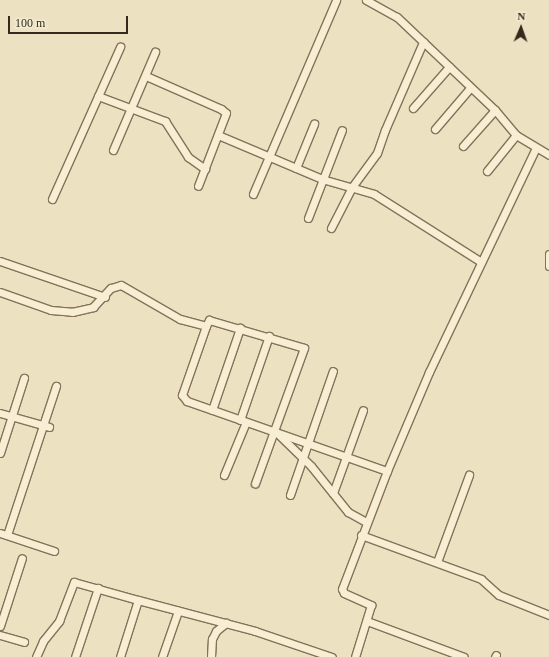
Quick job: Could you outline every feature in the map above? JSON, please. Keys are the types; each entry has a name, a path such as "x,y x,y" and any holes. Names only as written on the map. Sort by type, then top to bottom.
{"street":[{"path":"253,194 336,0"},
{"path":"366,0 397,17 470,88 495,110 516,134 549,155"},
{"path":"331,228 352,187 377,153 385,130 423,42"},
{"path":"52,199 120,47"},
{"path":"114,150 155,52"},
{"path":"413,108 449,67"},
{"path":"146,76 222,109 226,117 198,186"},
{"path":"435,129 470,88"},
{"path":"98,96 133,107 165,120 188,157 205,169"},
{"path":"464,146 495,110"},
{"path":"296,168 314,124"},
{"path":"308,218 342,130"},
{"path":"487,171 516,134"},
{"path":"218,135 322,179 374,194 481,262"},
{"path":"355,657 371,605 342,591 361,535 429,372 536,148"},
{"path":"549,254 549,266"},
{"path":"0,262 106,297"},
{"path":"0,292 51,310 72,312 93,307 106,297 112,288 121,285 180,319 206,326"},
{"path":"255,483 275,432 304,348 269,336 209,320 182,394 187,402 212,410 275,432 308,443 387,471"},
{"path":"212,410 240,328"},
{"path":"224,475 243,421 269,336"},
{"path":"290,496 333,371"},
{"path":"0,453 24,378"},
{"path":"54,551 3,534 45,426 56,386"},
{"path":"333,493 363,410"},
{"path":"0,414 45,426"},
{"path":"275,432 303,458 348,512 366,522"},
{"path":"437,562 470,475"},
{"path":"361,535 481,579 499,595 549,616"},
{"path":"0,626 22,558"},
{"path":"36,657 43,641 59,622 74,582 226,623 332,657"},
{"path":"75,657 98,588"},
{"path":"120,657 138,600"},
{"path":"162,657 178,611"},
{"path":"367,621 464,657"},
{"path":"211,657 212,639 216,631 226,623"},
{"path":"0,635 24,642"}]}
